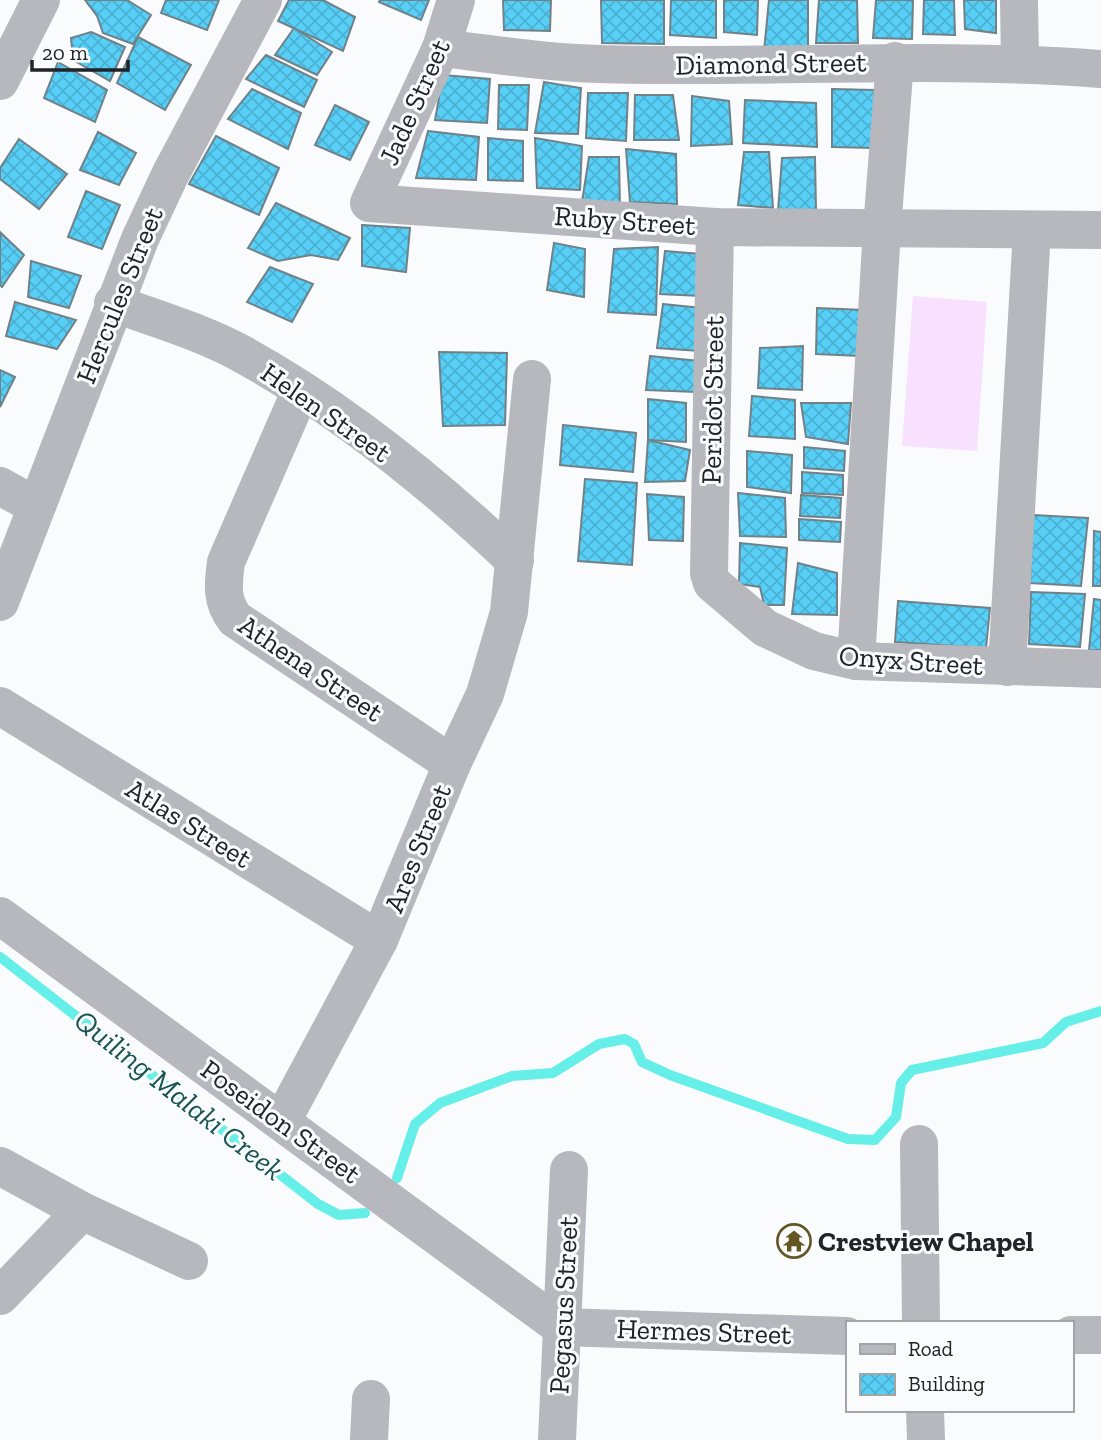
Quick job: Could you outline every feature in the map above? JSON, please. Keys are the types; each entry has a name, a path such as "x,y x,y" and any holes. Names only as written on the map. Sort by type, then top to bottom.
{"street":[{"name":"Hercules Street","path":"0,602 113,303 170,175 263,0"},
{"name":"Jade Street","path":"369,202 441,48 456,0"},
{"path":"1019,0 1020,62"},
{"path":"0,81 21,12"},
{"name":"Diamond Street","path":"441,48 598,64 1020,62 1101,69"},
{"path":"856,661 895,61"},
{"name":"Ruby Street","path":"369,202 715,227 1101,230"},
{"name":"Peridot Street","path":"709,573 715,227"},
{"path":"1007,667 1032,230"},
{"name":"Helen Street","path":"113,303 240,353 301,390 409,469 515,561"},
{"name":"Ares Street","path":"282,1121 379,940 452,764 485,694 509,612 532,379"},
{"name":"Athena Street","path":"301,390 226,562 223,585 228,609 235,619 452,764"},
{"path":"0,486 36,506"},
{"name":"Onyx Street","path":"709,573 712,583 765,628 814,651 856,661 1101,669"},
{"name":"Atlas Street","path":"0,706 379,940"},
{"name":"Poseidon Street","path":"0,916 561,1326"},
{"path":"919,1144 921,1321"},
{"path":"0,1167 189,1261"},
{"name":"Pegasus Street","path":"557,1440 569,1170"},
{"path":"0,1296 82,1210"},
{"name":"Hermes Street","path":"561,1326 846,1336"},
{"path":"1073,1335 1101,1335"},
{"path":"369,1440 370,1399"},
{"path":"925,1412 926,1440"}],"shaded area":[{"path":"913,296 987,302 977,451 902,446"}],"building":[{"path":"85,0 127,0 151,15 133,44 103,33 97,16"},
{"path":"166,0 219,0 207,30 161,13"},
{"path":"289,0 323,0 355,17 343,51 278,21"},
{"path":"429,0 421,20 379,2"},
{"path":"503,0 551,0 550,31 504,30"},
{"path":"601,0 664,0 664,44 602,43"},
{"path":"671,0 716,0 716,38 670,35"},
{"path":"724,0 758,0 757,35 724,32"},
{"path":"769,0 808,0 808,50 764,51"},
{"path":"819,0 857,0 858,43 816,43"},
{"path":"876,0 913,0 912,39 873,38"},
{"path":"924,0 954,0 955,35 923,34"},
{"path":"964,0 996,0 996,33 965,29"},
{"path":"294,28 332,52 317,75 275,55"},
{"path":"91,32 125,47 110,81 73,60 71,38"},
{"path":"138,37 191,65 165,110 117,83"},
{"path":"266,55 317,80 304,107 246,79"},
{"path":"58,62 107,90 95,122 44,98"},
{"path":"443,75 490,79 487,123 435,120"},
{"path":"544,82 581,88 578,134 535,133"},
{"path":"499,85 529,85 527,130 498,129"},
{"path":"252,89 301,113 288,149 228,119"},
{"path":"832,89 874,90 874,148 832,147"},
{"path":"588,93 628,93 626,141 586,138"},
{"path":"635,95 673,95 679,140 634,140"},
{"path":"692,96 729,101 732,144 691,146"},
{"path":"745,100 816,103 817,147 743,143"},
{"path":"335,105 369,122 350,160 315,145"},
{"path":"428,131 479,137 476,180 416,178"},
{"path":"98,132 136,153 119,185 80,170"},
{"path":"216,136 279,168 259,215 189,184"},
{"path":"488,138 523,141 523,181 488,180"},
{"path":"535,138 582,146 580,190 537,188"},
{"path":"19,139 67,174 39,209 0,179 0,168"},
{"path":"626,149 676,154 677,204 630,202"},
{"path":"744,152 769,152 773,208 738,205"},
{"path":"589,157 619,157 620,209 581,208"},
{"path":"815,157 816,210 778,211 782,158"},
{"path":"86,191 120,205 102,249 68,237"},
{"path":"276,203 350,238 338,260 311,255 278,261 248,248"},
{"path":"362,225 410,228 406,272 362,266"},
{"path":"0,232 24,255 2,287 0,285"},
{"path":"554,243 585,249 584,297 547,290"},
{"path":"658,247 656,315 608,312 614,249"},
{"path":"665,251 700,254 700,296 660,294"},
{"path":"31,261 81,276 69,308 28,297"},
{"path":"270,267 313,284 292,322 247,302"},
{"path":"15,302 76,320 57,349 6,336"},
{"path":"663,304 701,308 699,351 657,348"},
{"path":"817,308 864,310 860,356 816,354"},
{"path":"803,346 802,390 758,388 760,348"},
{"path":"439,352 507,353 505,425 443,426"},
{"path":"650,356 699,361 696,392 646,390"},
{"path":"0,370 15,377 0,407"},
{"path":"752,396 795,400 795,439 749,436"},
{"path":"648,399 686,403 686,442 648,440"},
{"path":"801,403 851,403 848,444 806,437"},
{"path":"563,425 636,433 633,472 560,465"},
{"path":"648,440 690,450 685,481 645,482"},
{"path":"804,447 845,451 844,471 804,468"},
{"path":"747,451 792,455 791,493 747,487"},
{"path":"802,472 843,475 843,495 802,493"},
{"path":"585,479 637,483 632,565 578,561"},
{"path":"738,493 785,498 786,537 740,536"},
{"path":"647,494 684,497 683,541 649,540"},
{"path":"801,495 841,498 840,518 800,516"},
{"path":"1033,515 1088,518 1081,586 1030,583"},
{"path":"799,519 841,522 840,542 799,540"},
{"path":"1094,531 1101,532 1101,586 1093,586"},
{"path":"740,543 787,548 784,605 764,605 760,587 739,584"},
{"path":"798,563 837,573 837,615 792,614"},
{"path":"1031,592 1085,594 1080,647 1029,644"},
{"path":"1094,599 1101,600 1101,650 1089,650"},
{"path":"898,601 990,608 986,648 895,642"}],"waterway":[{"name":"Quiling Malaki Creek","path":"0,957 318,1204 339,1215 365,1213"},
{"name":"Quiling Malaki Creek","path":"397,1178 415,1124 440,1103 512,1076 553,1073 599,1044 625,1039 634,1044 642,1062 670,1075 848,1139 875,1140 896,1117 901,1083 912,1070 1043,1043 1066,1022 1101,1011"}],"place":[{"name":"Crestview Chapel","path":"794,1241"}]}
